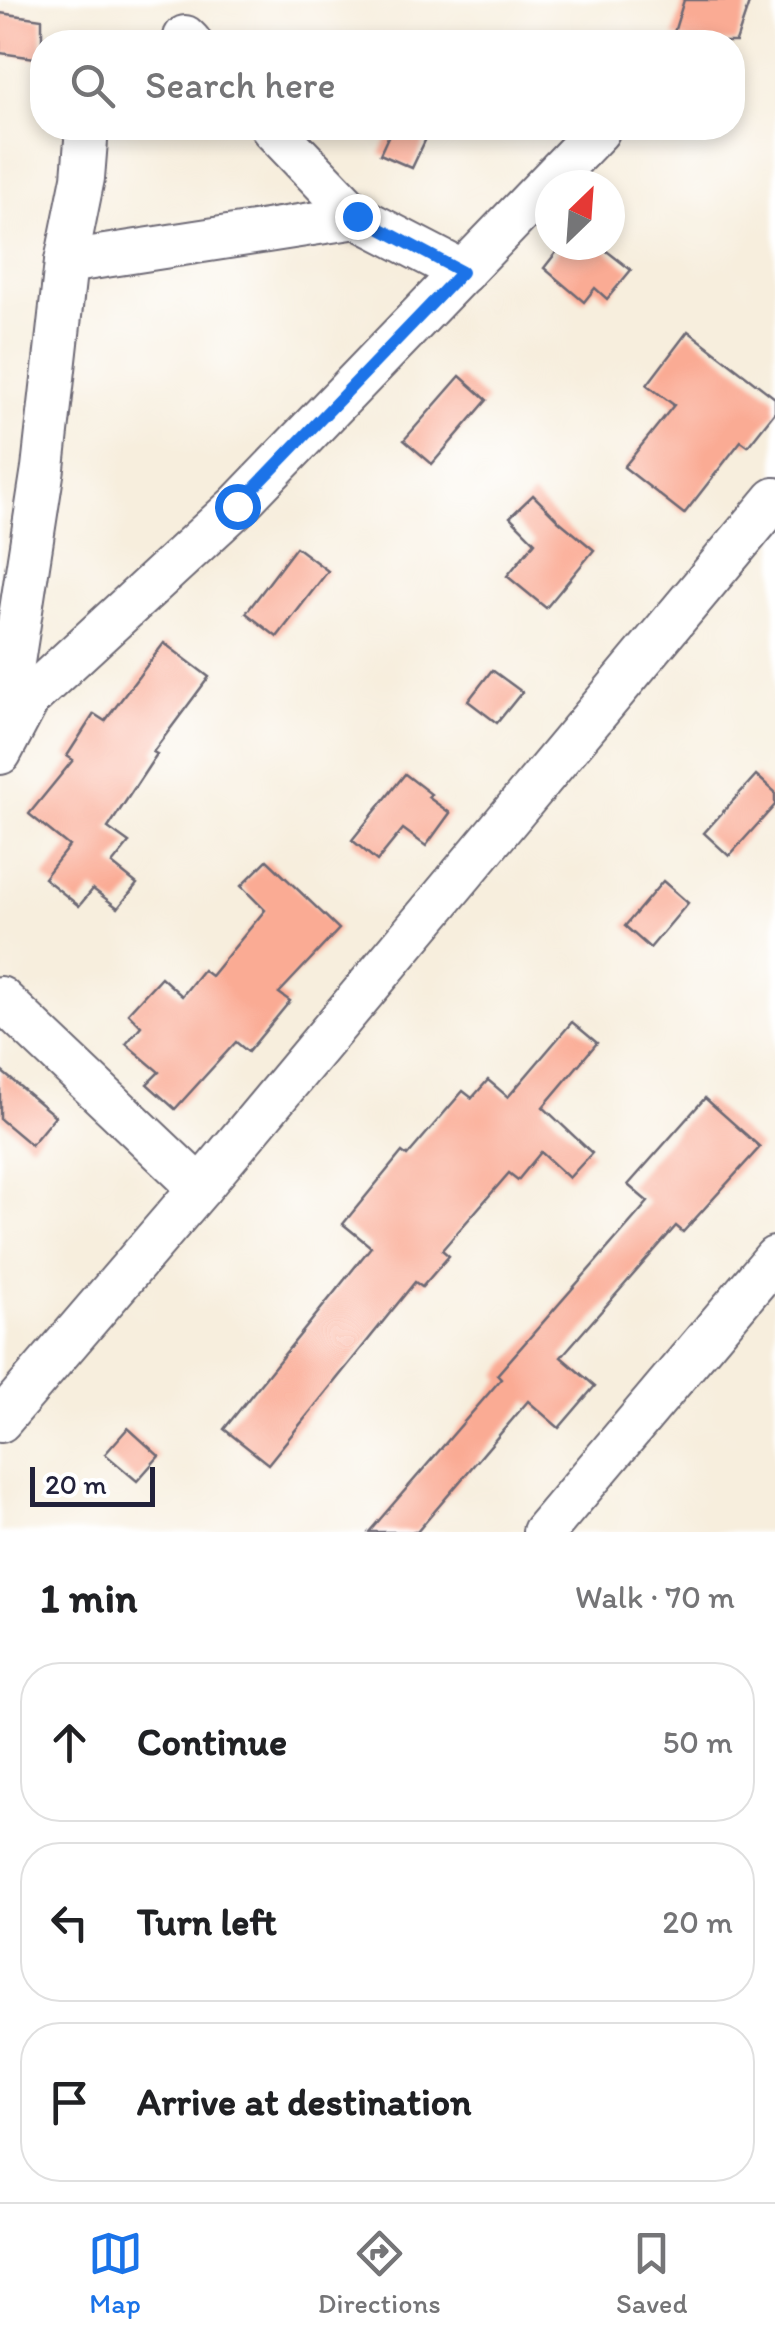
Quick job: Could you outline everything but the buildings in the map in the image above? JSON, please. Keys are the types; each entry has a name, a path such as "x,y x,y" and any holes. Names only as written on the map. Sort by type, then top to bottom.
{"street":[{"path":"0,750 44,468 66,262 83,178 86,140"},
{"path":"284,140 357,216 462,272"},
{"path":"0,750 28,698 237,506 589,140"},
{"path":"66,262 357,216"},
{"path":"0,1422 775,499"},
{"path":"0,998 200,1188"},
{"path":"544,1532 775,1258"}],"route":[{"path":"237,506 462,272 357,216"}]}
